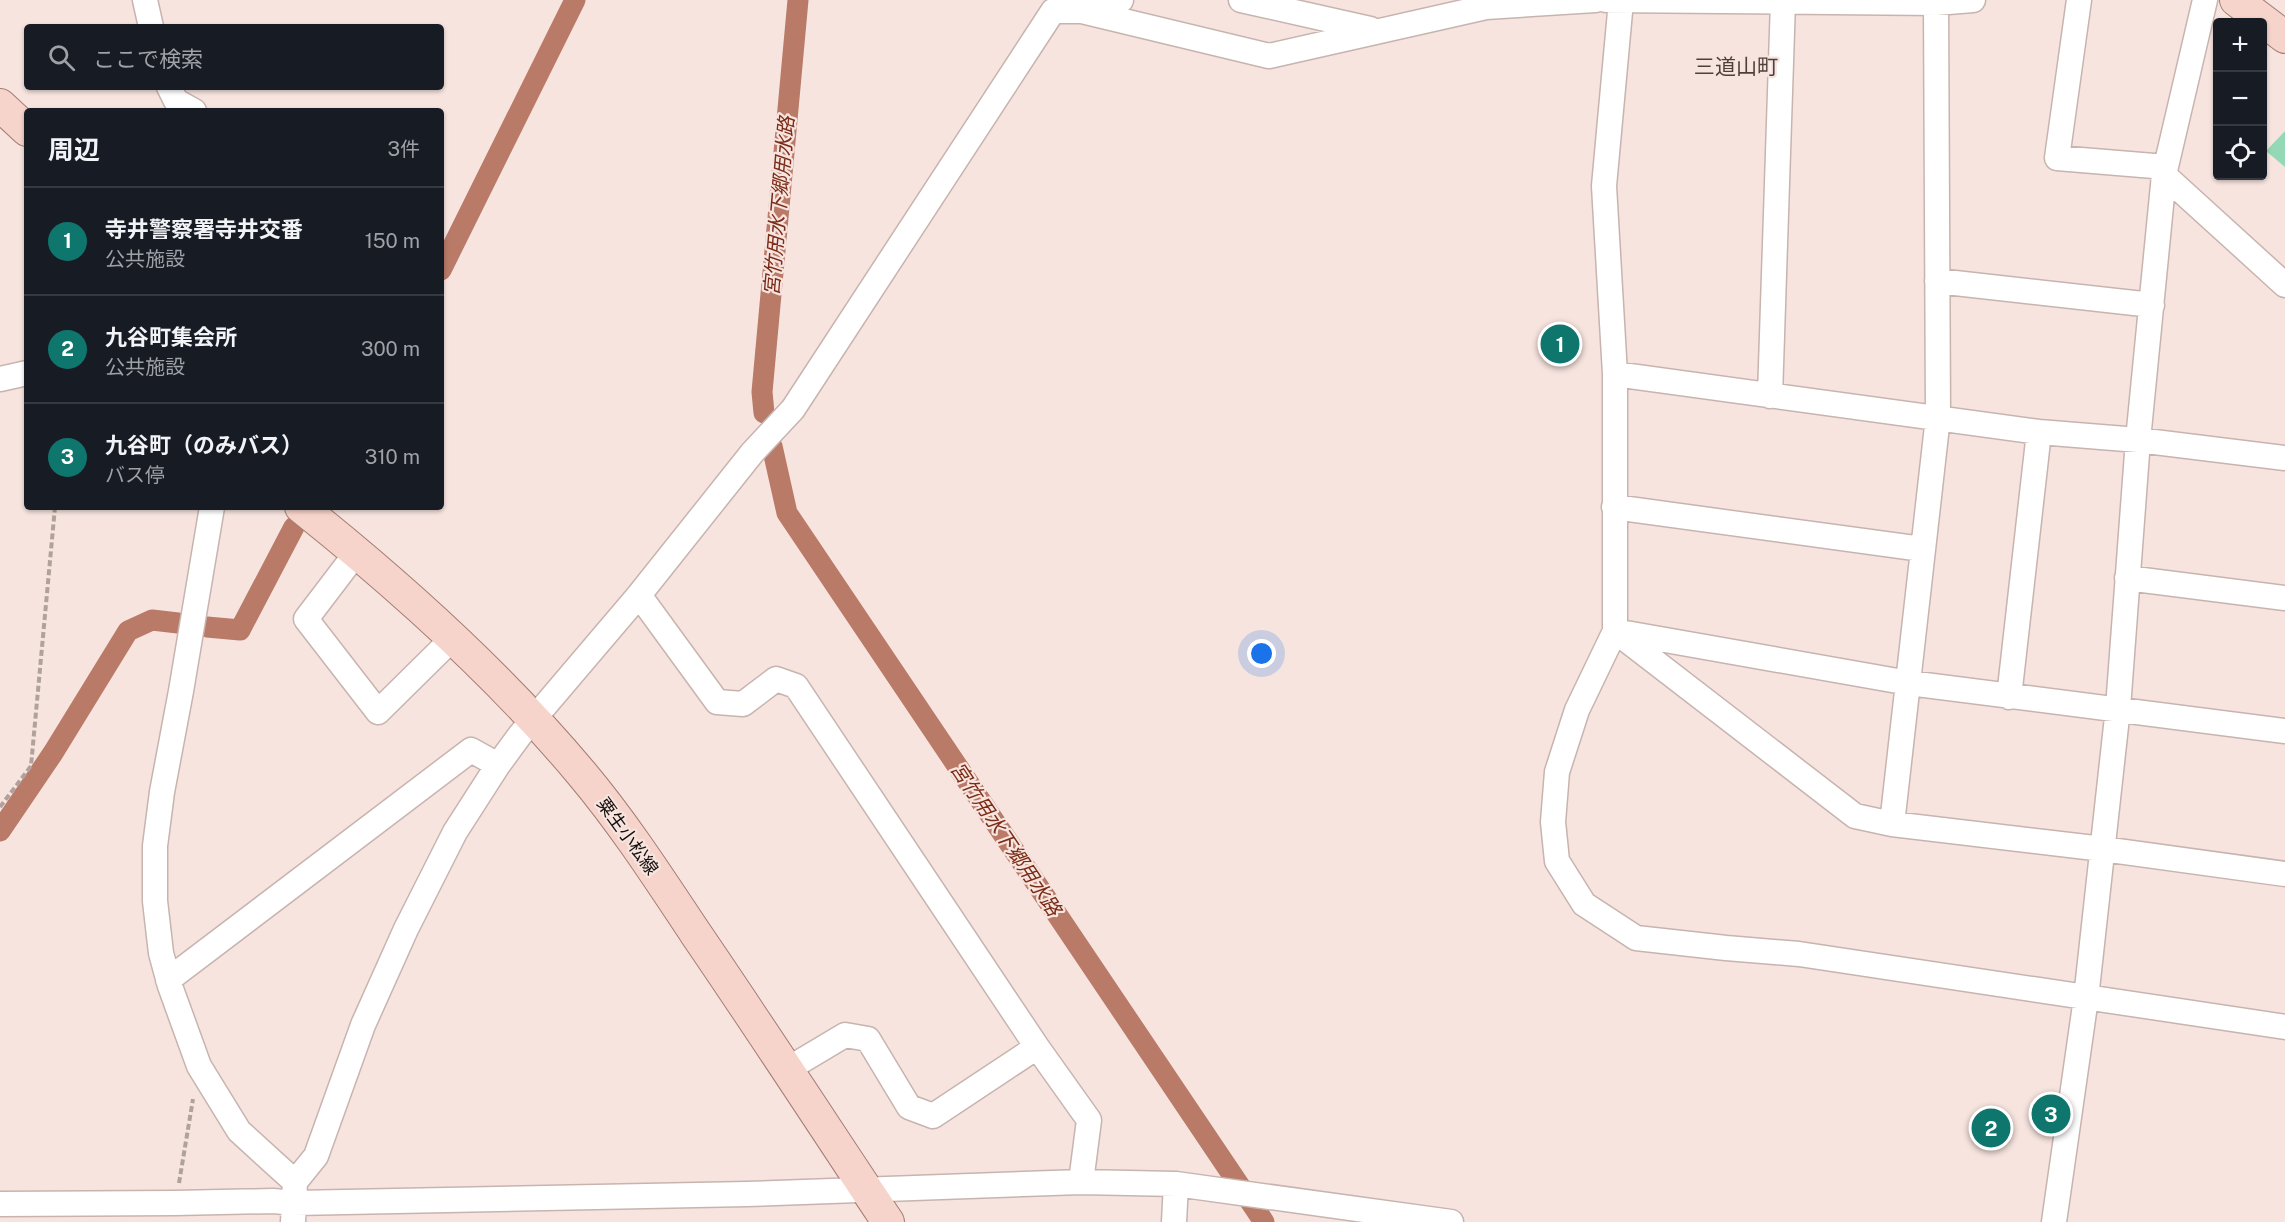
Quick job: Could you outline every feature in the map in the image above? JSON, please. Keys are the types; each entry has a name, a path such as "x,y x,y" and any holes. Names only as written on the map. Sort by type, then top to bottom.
{"main road":[{"path":"2236,0 2285,36"},
{"path":"0,105 24,127"},
{"name":"粟生小松線","path":"305,510 357,552 452,639 534,719 583,775 638,848 788,1069 888,1222"}],"street":[{"path":"145,0 150,24"},
{"path":"1082,11 1121,0"},
{"path":"1241,0 1291,6 1376,31"},
{"path":"294,1202 315,1156 363,1025 406,929 455,832 498,765 534,719 639,595 752,453 793,409 1051,5 1269,56 1487,4 1595,0"},
{"path":"1973,0 1936,3 1614,0 1604,186 1615,374 1615,631 1577,710 1557,772 1553,822 1557,861 1584,904 1636,938 1799,954 2285,1027"},
{"path":"2079,0 2057,158 2165,171 2285,285"},
{"path":"2054,1222 2086,998 2118,708 2138,440 2165,171 2205,0"},
{"path":"1770,396 1782,1"},
{"path":"1892,824 1938,417 1936,3"},
{"path":"170,90 176,102 188,108"},
{"path":"1937,281 2152,305"},
{"path":"0,379 24,374"},
{"path":"1615,374 2039,432 2138,440 2285,458"},
{"path":"2009,697 2039,432"},
{"path":"1614,507 1922,549"},
{"path":"211,510 162,792 155,846 155,901 161,953 168,980 199,1066 239,1131 294,1202"},
{"path":"357,552 306,619 378,712 452,639"},
{"path":"2127,578 2285,598"},
{"path":"639,595 717,702 743,704 776,679 796,686 1037,1047 1089,1120 1081,1182"},
{"path":"1615,631 1909,683 2285,731"},
{"path":"1615,631 1855,816 1892,824 2103,849 2285,874"},
{"path":"168,980 471,750 498,765"},
{"path":"788,1069 845,1035 868,1039 909,1107 933,1116 1037,1047"},
{"path":"0,1203 294,1202 866,1190 1081,1182 1176,1184 1451,1222"},
{"path":"1174,1222 1176,1184"}],"path":[{"path":"0,807 31,766 55,510"},
{"path":"175,1203 199,1066"}],"building":[{"path":"2285,131 2285,167 2267,150"}],"waterway":[{"path":"444,264 575,0"},
{"name":"宮竹用水下郷用水路","path":"764,413 762,392 798,0"},
{"name":"宮竹用水下郷用水路","path":"772,446 787,513 1264,1222"},
{"path":"207,627 240,630 294,527"},
{"path":"0,831 53,753 128,631 152,620 178,623"}],"place":[{"name":"寺井警察署寺井交番","path":"1560,344"},
{"name":"九谷町（のみバス）","path":"2051,1114"},
{"name":"九谷町集会所","path":"1991,1128"}],"district":[{"name":"三道山町","path":"1736,66"}]}
